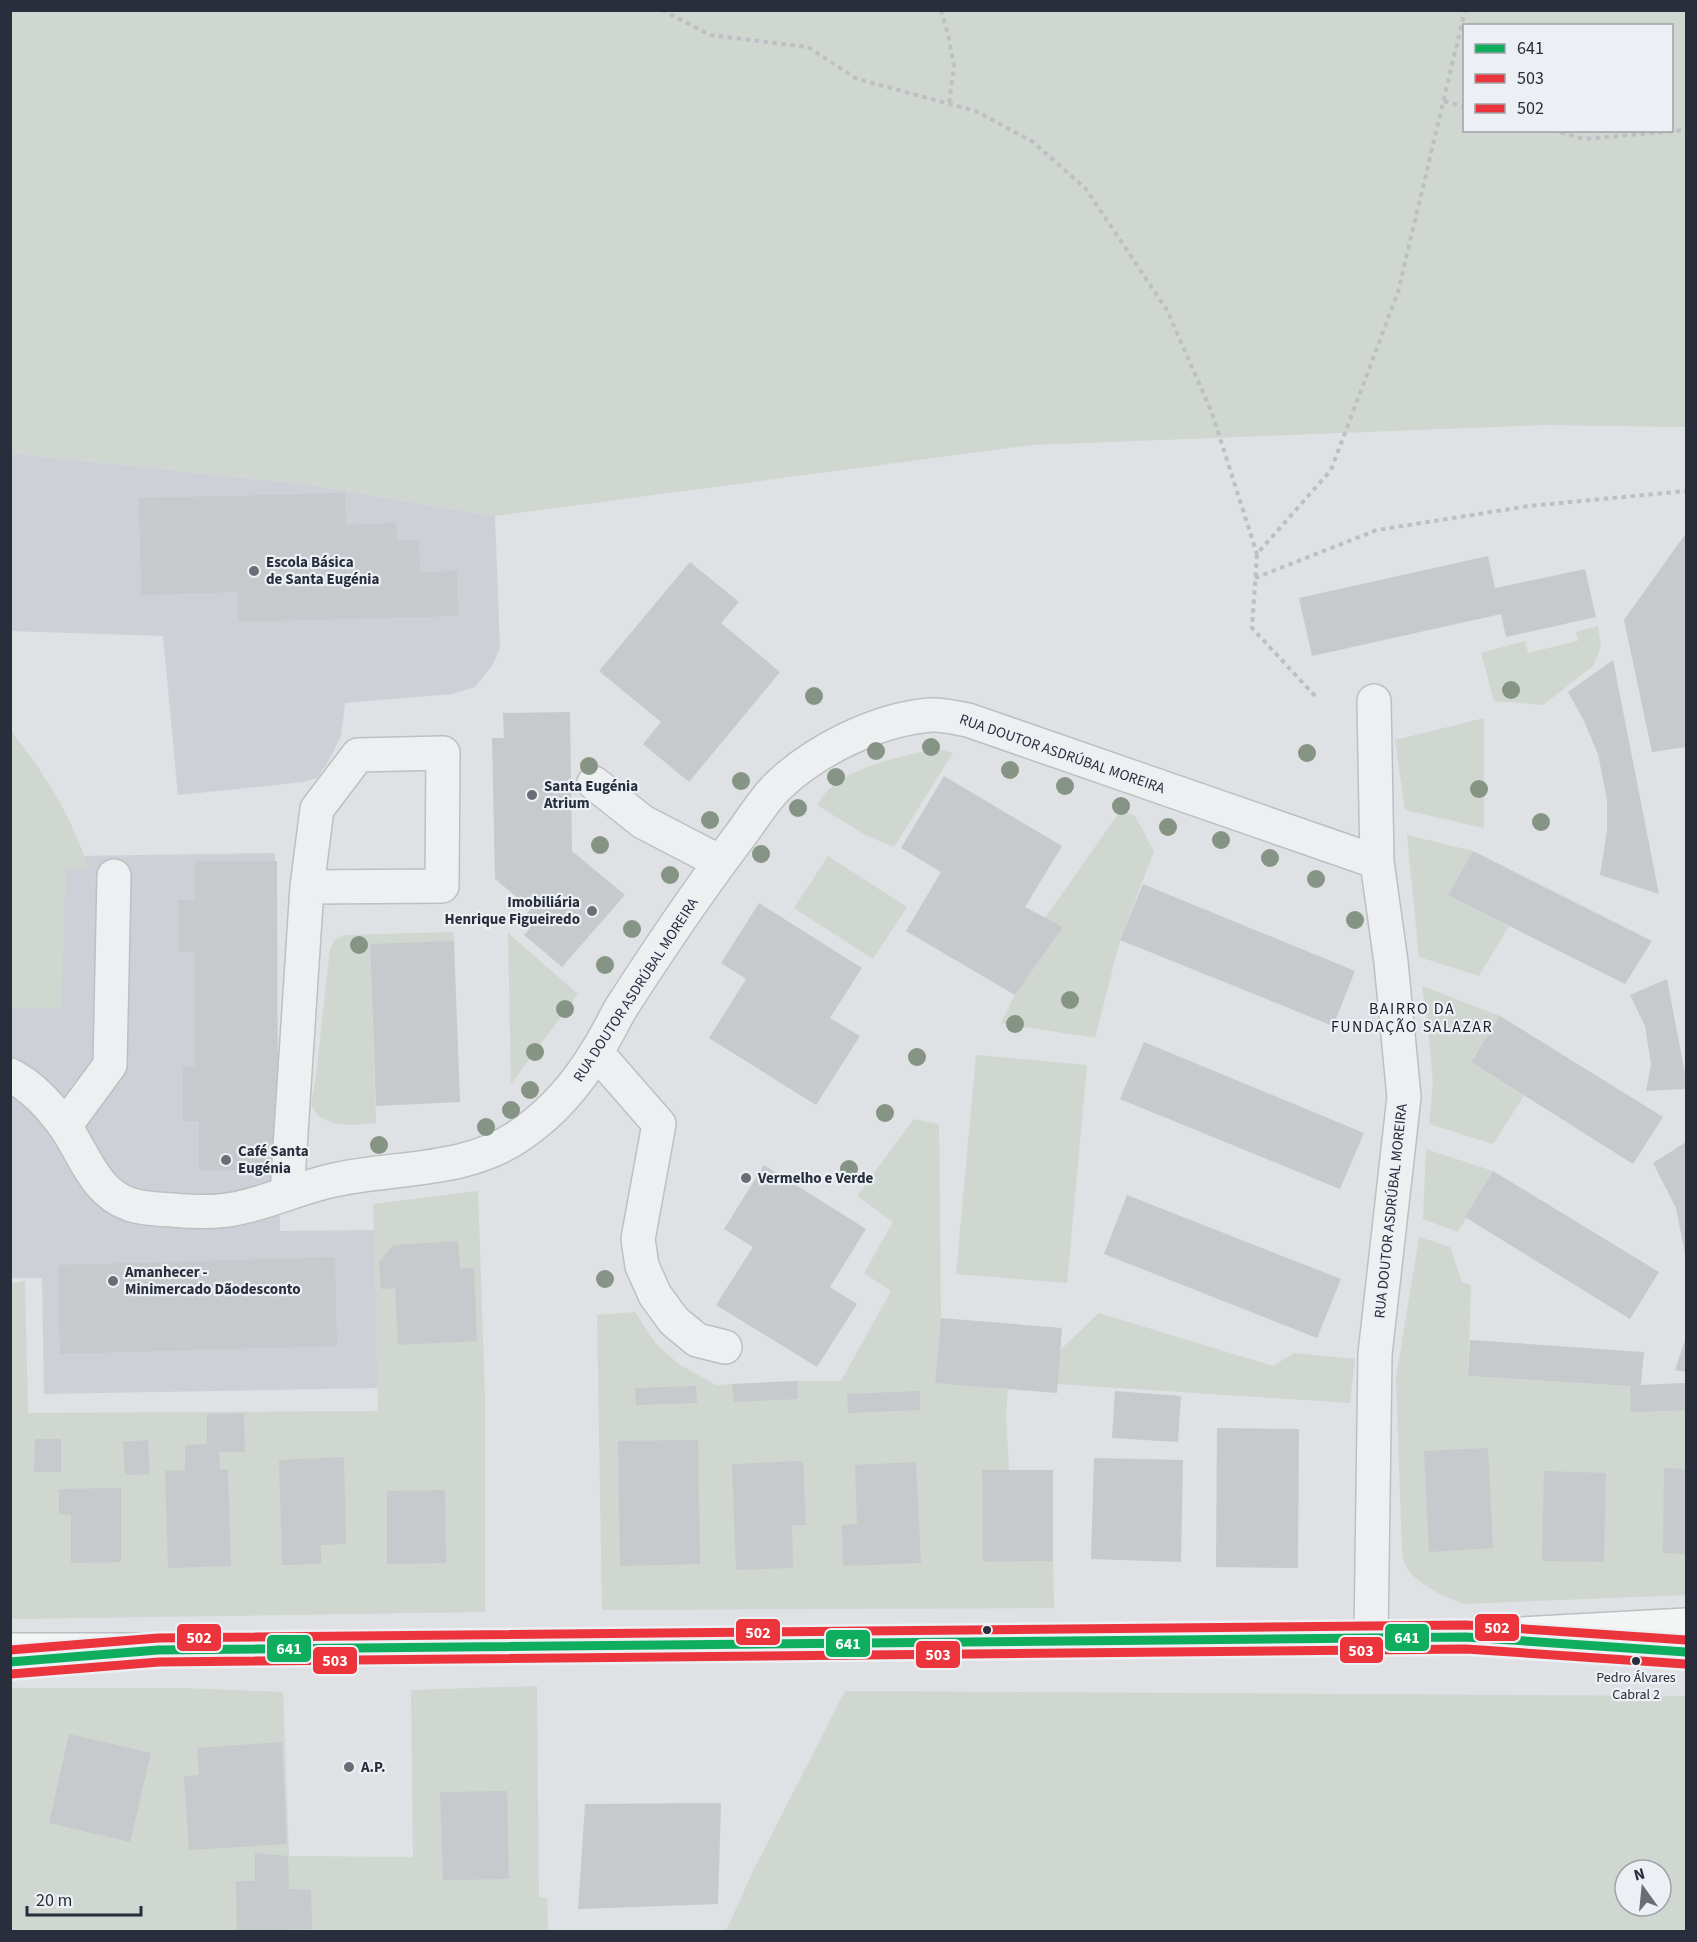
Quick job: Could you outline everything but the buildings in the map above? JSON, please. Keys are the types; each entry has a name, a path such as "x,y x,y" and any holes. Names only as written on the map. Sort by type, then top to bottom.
{"main road":[{"path":"10,1650 1466,1637 1686,1626"},
{"path":"1466,1637 1686,1652"},
{"path":"10,1662 158,1650"}],"street":[{"path":"1374,700 1377,862"},
{"name":"RUA DOUTOR ASDRÚBAL MOREIRA","path":"10,1075 28,1085 65,1126 101,1185 122,1201 133,1206 176,1211 212,1212 238,1209 334,1180 481,1156 510,1143 545,1116 567,1095 597,1053 620,1010 720,862 777,787 812,759 853,737 897,720 934,714 968,720 1377,862 1391,962 1404,1097 1375,1354 1371,1637"},
{"path":"287,1194 307,887 317,809 358,755 443,753 442,886 307,887"},
{"path":"594,783 644,822 720,862"},
{"path":"65,1126 110,1065 114,876"},
{"path":"597,1053 658,1124 638,1239 642,1266 656,1295 674,1321 697,1340 725,1347"}],"path":[{"path":"662,10 710,35 808,47 857,79 976,111 1033,142 1086,189 1167,310 1212,413 1257,554 1252,628 1315,696"},
{"path":"941,10 954,66 949,104"},
{"path":"1257,554 1331,470 1398,292 1465,10"},
{"path":"1444,101 1463,107"},
{"path":"1559,132 1584,139 1663,132"},
{"path":"1255,578 1377,530 1529,506 1686,491"}],"shaded area":[{"path":"11,10 1686,11 1686,427 1544,425 1032,445 495,516 304,484 11,453"},
{"name":"Escola Básica de Santa Eugénia","path":"11,453 304,484 495,516 500,648 492,666 475,687 452,694 345,703 341,736 317,778 304,782 178,795 163,636 11,631"},
{"path":"1598,626 1601,646 1593,666 1543,705 1494,701 1481,653 1525,641 1528,653 1578,641 1576,632"},
{"path":"1484,718 1484,828 1405,810 1395,740"},
{"path":"10,730 56,796 89,869 66,869 61,1008 11,1008"},
{"path":"937,749 953,753 894,847 867,836 817,805 828,790 851,774 880,763"},
{"path":"1121,810 1135,816 1154,851 1120,940 1095,1038 1001,1023 1015,995 1063,927 1045,918"},
{"path":"1407,835 1473,851 1448,895 1509,926 1479,976 1419,957"},
{"path":"275,853 280,1231 378,1230 381,1388 44,1394 42,1278 11,1278 10,857"},
{"path":"828,856 907,907 873,959 794,908"},
{"path":"453,932 454,941 370,945 376,1123 339,1124 319,1116 311,1104 330,949 335,940 345,935"},
{"path":"508,933 578,994 511,1084"},
{"path":"1422,986 1500,1016 1471,1062 1524,1096 1493,1144 1429,1124 1433,1084"},
{"path":"976,1055 1087,1065 1067,1283 956,1274"},
{"path":"914,1119 939,1124 941,1318 935,1382 1008,1389 1006,1416 1009,1470 982,1471 983,1562 1053,1561 1054,1608 602,1610 597,1315 635,1312 656,1344 680,1365 716,1385 841,1381 891,1291 864,1273 893,1222 857,1196"},
{"path":"1426,1149 1493,1171 1458,1232 1423,1219"},
{"path":"478,1191 485,1397 485,1612 11,1619 10,1284 25,1281 28,1413 378,1411 373,1204"},
{"path":"1419,1237 1450,1247 1462,1282 1471,1285 1468,1376 1630,1386 1686,1383 1686,1595 1464,1604 1431,1589 1409,1572 1404,1563 1402,1551 1396,1378"},
{"path":"1099,1313 1273,1366 1294,1353 1355,1359 1350,1403 1057,1384 1060,1350"},
{"path":"537,1686 539,1897 547,1898 548,1931 11,1931 10,1688 184,1688 283,1692 289,1856 413,1857 411,1690"},
{"path":"845,1691 1686,1696 1686,1931 726,1931 753,1871"}],"transit line":[{"name":"502","path":"10,1650 158,1638 1466,1625 1686,1640"},
{"name":"641","path":"10,1662 158,1650 1466,1637 1686,1652"},
{"name":"503","path":"11,1674 159,1662 1466,1649 1685,1664"}],"place":[{"name":"Escola Básica de Santa Eugénia","path":"254,571"},
{"name":"Santa Eugénia Atrium","path":"532,795"},
{"name":"Imobiliária Henrique Figueiredo","path":"592,911"},
{"name":"Café Santa Eugénia","path":"226,1160"},
{"name":"Vermelho e Verde","path":"746,1178"},
{"name":"Amanhecer - Minimercado Dãodesconto","path":"113,1281"},
{"name":"Pedro Álvares Cabral 2","path":"1636,1661"},
{"name":"A.P.","path":"349,1767"}],"district":[{"name":"BAIRRO DA FUNDAÇÃO SALAZAR","path":"1412,1018"}]}
